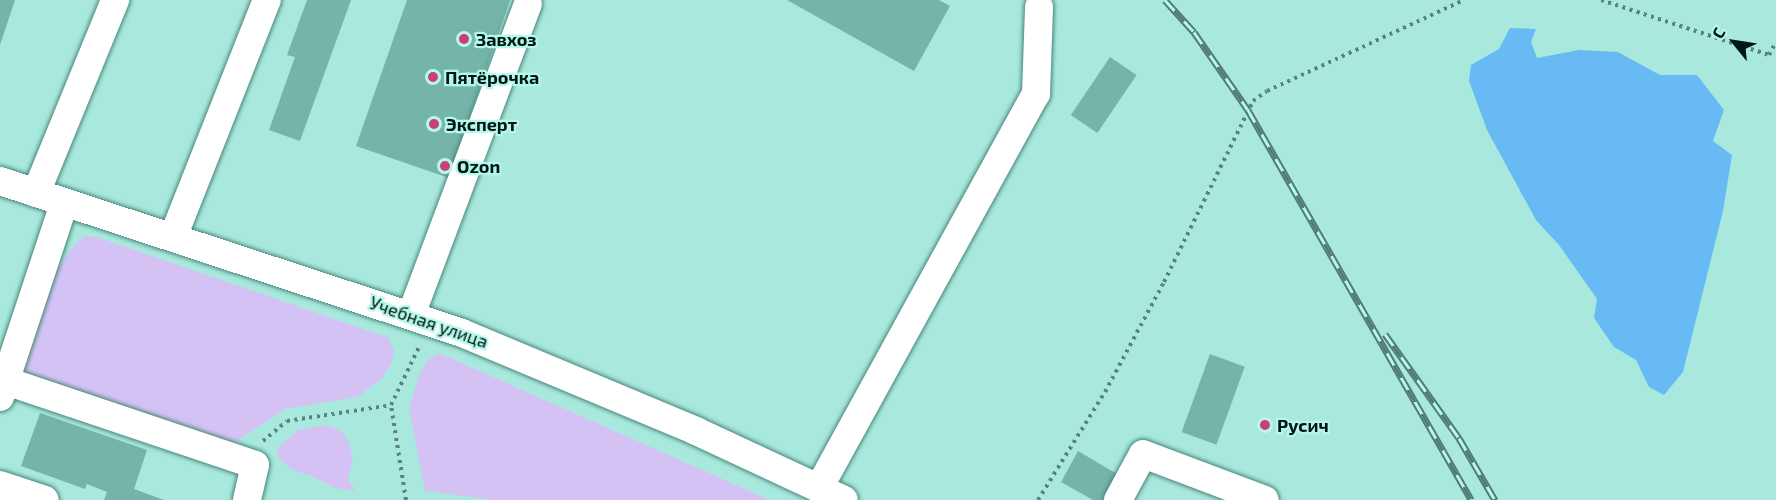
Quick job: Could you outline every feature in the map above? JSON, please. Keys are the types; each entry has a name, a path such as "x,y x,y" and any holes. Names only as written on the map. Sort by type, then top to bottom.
{"street":[{"path":"36,193 115,0"},
{"path":"173,237 267,0"},
{"path":"421,318 528,4"},
{"path":"832,494 1036,94 1039,7"},
{"name":"Учебная улица","path":"0,181 421,318 519,355 832,494"},
{"path":"64,202 2,386 255,465 247,500"},
{"path":"1118,500 1143,454 1265,500"},
{"path":"0,485 45,500"}],"path":[{"path":"1038,500 1105,392 1164,282 1253,101 1267,91 1464,0"},
{"path":"1601,0 1769,55 1776,42"},
{"path":"406,500 392,405 421,318"},
{"path":"255,465 262,441 287,421 392,405"}],"shaded area":[{"path":"85,236 97,237 389,338 394,352 391,364 382,379 357,397 285,409 234,443 219,442 15,375 45,288 75,244"},
{"path":"439,353 769,500 495,500 425,491 409,408 420,373 428,360"},
{"path":"327,425 341,431 349,442 353,461 348,479 355,491 335,488 312,476 292,470 279,459 277,449 298,430"}],"water":[{"path":"1510,28 1536,29 1531,42 1537,58 1579,50 1618,52 1660,75 1697,75 1724,110 1713,141 1732,155 1723,211 1683,372 1664,395 1649,387 1636,360 1614,347 1594,318 1597,299 1559,245 1536,220 1487,130 1469,81 1471,65 1499,49"}],"building":[{"path":"0,0 15,0 0,45"},
{"path":"307,0 351,0 300,141 269,130 295,57 287,55"},
{"path":"407,0 510,0 449,178 356,146"},
{"path":"787,0 939,0 950,6 914,71"},
{"path":"1110,57 1137,75 1097,133 1071,115"},
{"path":"1210,354 1245,367 1216,445 1182,432"},
{"path":"40,413 147,450 134,489 164,500 104,500 107,492 87,484 85,489 21,466"},
{"path":"1078,451 1117,474 1102,500 1093,500 1061,482"}],"railway":[{"path":"1165,0 1194,32 1248,110 1471,500"},
{"path":"1385,334 1459,438 1495,500"}],"place":[{"name":"Завхоз","path":"464,39"},
{"name":"Пятёрочка","path":"433,77"},
{"name":"Эксперт","path":"434,124"},
{"name":"Ozon","path":"445,166"},
{"name":"Русич","path":"1265,425"}]}
